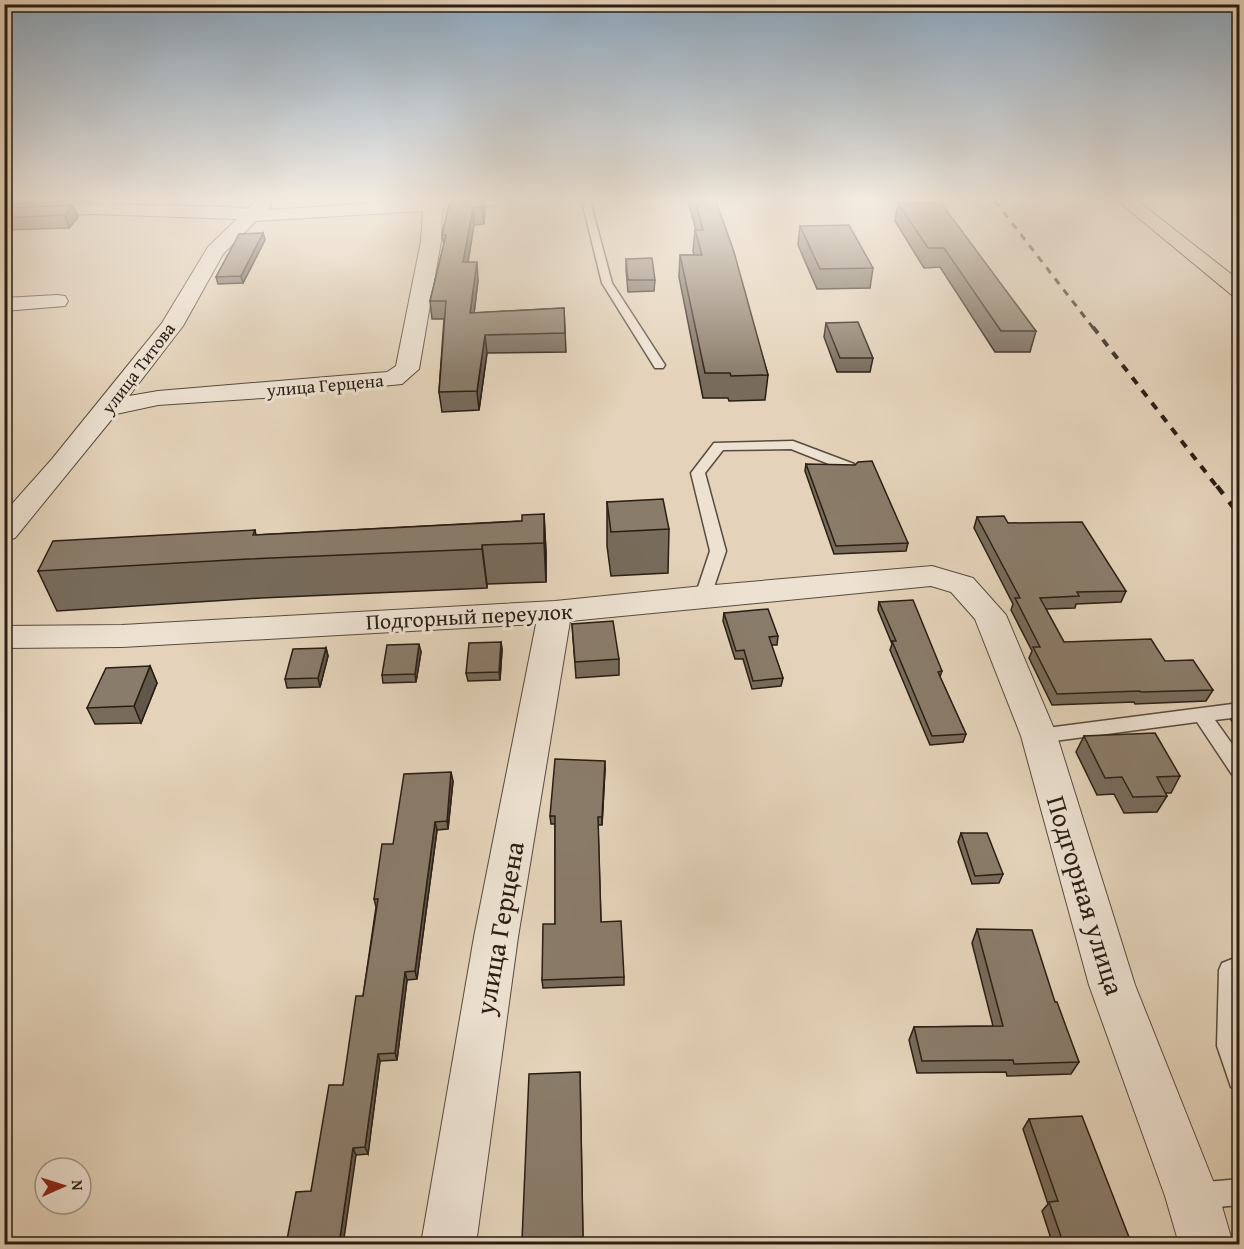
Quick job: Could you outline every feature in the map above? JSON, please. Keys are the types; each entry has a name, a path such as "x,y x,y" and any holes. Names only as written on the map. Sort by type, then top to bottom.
{"main road":[{"path":"1199,259 1239,292"}],"street":[{"name":"улица Титова","path":"4,532 55,474 172,326 210,259"},
{"name":"улица Герцена","path":"108,408 158,398 393,379 407,369 428,259"},
{"path":"4,305 57,302"},
{"name":"Подгорный переулок","path":"6,637 122,636 555,612 932,576"},
{"name":"Подгорная улица","path":"932,576 962,585 990,615 1039,736 1112,985 1192,1196 1206,1245"},
{"name":"улица Герцена","path":"449,1245 496,938 555,612"}],"lane":[{"path":"601,259 607,283 659,365"},
{"path":"704,596 718,551 698,473 719,446 792,445 849,467"},
{"path":"1039,736 1239,710"},
{"path":"1202,714 1239,771"},
{"path":"1239,966 1230,970 1229,1046 1239,1078"},
{"path":"1192,1196 1239,1192"}],"building":[{"path":"225,259 250,259 241,276 216,277"},
{"path":"440,259 477,262 470,313 564,308 565,333 485,335 477,391 439,392 446,301 430,301"},
{"path":"626,259 652,259 655,280 628,280"},
{"path":"681,259 736,259 768,375 731,376 730,373 705,373"},
{"path":"815,259 868,259 873,268 820,269"},
{"path":"952,259 983,259 1036,331 1001,331"},
{"path":"858,322 873,358 840,358 826,323"},
{"path":"872,461 908,543 836,546 806,464 855,465 858,462"},
{"path":"663,499 669,529 611,532 607,502"},
{"path":"544,514 544,543 482,545 482,549 38,571 53,541 255,530 253,535 522,521 522,515"},
{"path":"1004,516 1008,523 1082,522 1126,591 1077,592 1079,596 1040,598 1064,642 1151,639 1165,661 1193,660 1213,690 1057,694 1033,647 1040,647 1015,598 1020,598 977,517"},
{"path":"913,600 942,671 938,672 966,734 932,736 892,641 896,641 879,602"},
{"path":"768,609 778,636 769,637 783,678 753,681 744,650 736,651 724,613"},
{"path":"613,621 619,659 575,662 572,624"},
{"path":"501,642 499,672 466,673 469,643"},
{"path":"419,644 415,674 382,675 387,645"},
{"path":"326,648 318,678 285,679 293,649"},
{"path":"150,666 134,706 87,708 106,668"},
{"path":"1155,733 1180,776 1157,777 1167,796 1133,797 1122,777 1105,778 1084,736"},
{"path":"555,759 605,761 602,817 598,817 601,922 621,921 624,977 542,980 543,924 555,924 555,816 550,816"},
{"path":"451,772 447,821 435,822 415,971 405,972 395,1053 378,1054 365,1147 353,1148 339,1245 286,1245 296,1192 311,1191 329,1085 343,1085 356,996 363,996 378,899 374,899 382,844 393,844 404,774"},
{"path":"961,833 987,833 1003,874 975,876"},
{"path":"977,929 1032,930 1055,1002 1057,1002 1079,1062 1014,1064 1013,1060 922,1061 914,1027 1003,1026"},
{"path":"580,1072 583,1237 522,1240 529,1074"},
{"path":"1082,1116 1132,1245 1064,1245 1049,1202 1058,1201 1029,1119"}],"railway":[{"path":"1040,259 1094,329"},
{"path":"1093,327 1218,488"},
{"path":"1217,486 1240,516"}]}
